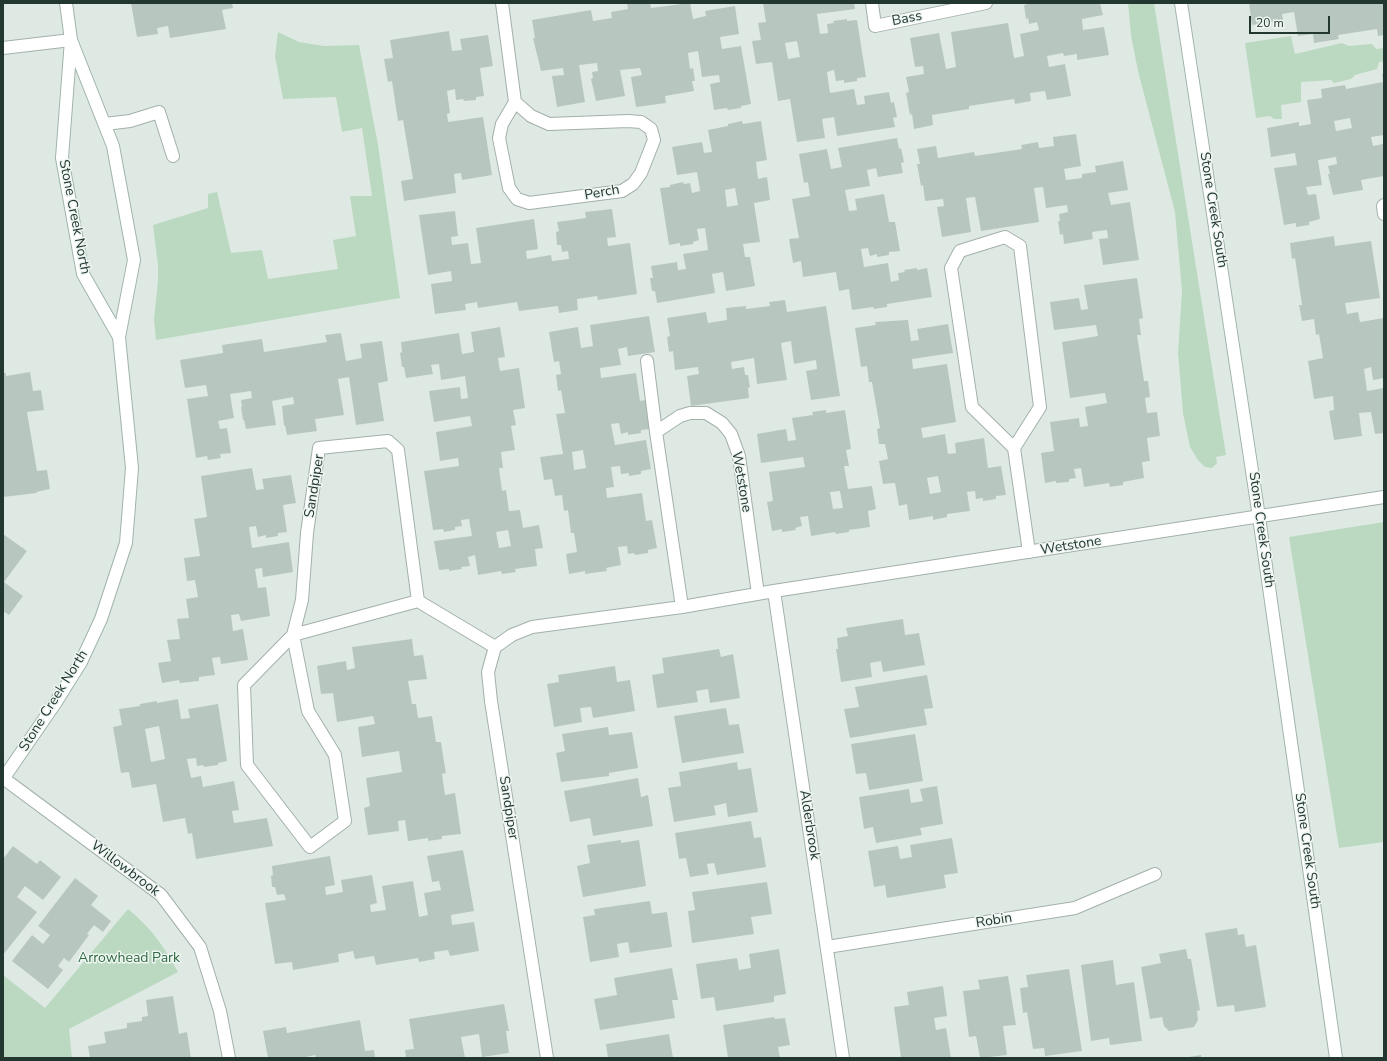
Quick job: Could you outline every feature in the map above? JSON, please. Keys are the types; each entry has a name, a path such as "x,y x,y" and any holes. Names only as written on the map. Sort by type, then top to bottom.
{"street":[{"name":"Stone Creek North","path":"66,3 71,40 62,158 82,274 119,337"},
{"path":"502,3 515,102"},
{"name":"Bass","path":"872,3 875,26 986,3"},
{"name":"Stone Creek South","path":"1181,3 1259,517 1336,1058"},
{"name":"Stone Creek North","path":"3,778 56,702 81,662 101,619 126,543 132,468 119,337 134,260 113,146 71,40"},
{"path":"3,48 71,40"},
{"name":"Perch","path":"515,102 531,116 549,124 628,121 641,122 651,129 654,140 641,173 633,184 622,191 529,204 518,199 509,188 499,138 502,124 515,102"},
{"path":"104,124 130,121 159,112 173,156"},
{"path":"1384,205 1384,214"},
{"path":"1014,448 1040,407 1020,246 1005,238 960,251 951,268 972,407 1014,448 1029,552"},
{"path":"647,361 682,607"},
{"name":"Wetstone","path":"656,432 680,416 690,413 706,413 722,423 731,434 739,456 758,594"},
{"name":"Sandpiper","path":"293,635 244,685 247,765 310,847 345,821 336,755 308,711 293,635 302,600 308,533 319,448 388,441 398,450 418,601"},
{"name":"Wetstone","path":"495,647 512,635 532,627 682,607 774,591 1384,497"},
{"name":"Alderbrook","path":"774,591 844,1058"},
{"path":"293,635 418,601 495,647"},
{"name":"Sandpiper","path":"495,647 488,672 491,701 547,1058"},
{"name":"Willowbrook","path":"3,778 161,895 200,947 220,1011 229,1058"},
{"name":"Robin","path":"827,947 1075,908 1155,874"}],"green space":[{"path":"1128,3 1154,3 1226,455 1216,457 1217,463 1212,468 1205,467 1198,460 1190,447 1183,413 1178,353 1182,291 1175,212 1138,71 1131,35"},
{"path":"278,32 299,42 324,46 359,45 378,145 400,298 156,340 154,319 158,266 153,225 208,208 208,194 217,192 231,253 262,250 268,279 338,269 333,240 356,236 350,196 372,196 362,128 342,132 336,97 283,99 275,56"},
{"path":"1291,36 1295,54 1342,43 1349,46 1372,44 1376,49 1384,48 1384,61 1379,62 1377,69 1355,75 1351,79 1334,83 1331,80 1301,82 1301,102 1281,105 1282,119 1274,119 1270,116 1256,118 1245,43"},
{"path":"1384,522 1384,842 1339,848 1289,537"},
{"name":"Arrowhead Park","path":"128,909 144,923 156,938 178,972 69,1029 72,1058 3,1058 3,975 45,1008"}],"building":[{"path":"131,3 232,3 233,8 222,10 226,29 170,38 168,26 157,28 158,34 137,37"},
{"path":"627,3 650,3 651,8 690,3 693,19 706,16 705,11 735,6 739,34 720,37 722,49 741,46 751,104 741,106 741,108 714,110 710,84 720,82 719,75 702,77 698,51 688,53 690,69 693,68 695,81 692,81 694,91 665,96 666,103 636,107 631,77 642,75 640,68 620,70 625,96 596,101 591,79 593,78 592,72 598,71 597,63 579,65 585,102 557,107 552,76 564,75 563,68 541,71 533,38 535,38 532,20 591,10 593,21 612,18 611,12 628,9"},
{"path":"763,3 854,3 855,9 817,14 820,34 828,33 827,24 834,23 833,21 847,19 847,21 857,20 866,77 857,78 857,81 844,83 844,80 836,81 834,70 827,72 830,93 854,89 857,105 865,104 864,96 889,92 891,103 894,102 897,117 893,118 895,127 837,136 834,117 822,119 825,138 797,142 790,99 778,101 772,62 756,64 752,41 761,40 758,23 766,22","holes":["797,41 800,57 788,59 785,43"]},
{"path":"1026,3 1100,3 1103,15 1082,19 1083,30 1104,27 1109,55 1077,60 1077,54 1064,56 1063,53 1047,56 1049,67 1065,64 1071,96 1047,100 1045,91 1030,93 1031,101 1015,104 1014,99 969,106 969,109 932,115 933,125 914,129 912,114 910,115 906,93 909,92 906,77 924,74 923,66 915,67 910,38 939,33 946,69 956,67 951,32 1008,23 1014,58 1024,56 1020,34 1039,30 1037,22 1029,24 1028,18 1026,19 1024,5 1026,5"},
{"path":"1249,3 1384,3 1384,35 1378,36 1377,29 1338,35 1339,39 1314,43 1313,34 1298,36 1294,12 1282,14 1283,20 1252,25"},
{"path":"449,31 452,51 462,50 460,39 488,35 493,66 480,68 484,96 476,97 476,100 456,100 455,89 447,91 450,113 447,114 448,122 483,117 492,175 462,180 461,173 454,174 456,193 404,201 401,181 413,179 403,120 398,121 392,81 388,82 384,59 393,58 390,40"},
{"path":"1382,74 1384,74 1384,135 1371,137 1373,146 1383,144 1384,176 1361,180 1363,190 1333,195 1328,174 1330,174 1328,166 1337,164 1336,157 1318,160 1322,185 1306,187 1308,195 1316,194 1320,219 1309,222 1309,225 1296,227 1296,223 1284,225 1274,168 1297,165 1295,153 1271,157 1267,128 1299,122 1299,126 1311,124 1307,100 1322,98 1321,89 1345,85 1346,89 1383,82","holes":["1350,118 1352,128 1336,131 1334,121"]},
{"path":"742,121 743,124 761,121 767,160 756,162 758,179 767,177 770,200 754,203 760,242 743,244 745,257 750,257 755,286 726,291 723,272 712,274 715,293 657,303 655,291 652,291 650,278 653,278 651,266 677,262 678,270 686,269 683,254 708,250 705,228 697,229 699,240 693,242 693,244 680,246 680,243 669,245 660,188 670,187 670,185 683,182 684,184 690,183 692,193 700,191 697,172 677,175 672,147 702,142 704,153 712,152 708,130 728,126 728,124","holes":["735,188 738,205 727,207 725,190"]},
{"path":"1076,134 1081,166 1064,169 1066,180 1082,178 1082,174 1096,172 1095,166 1123,161 1128,190 1108,193 1111,205 1130,202 1139,260 1103,265 1099,239 1108,238 1107,230 1092,232 1093,239 1064,244 1063,234 1060,235 1058,221 1060,221 1059,214 1068,212 1067,205 1046,208 1043,187 1034,188 1039,222 981,231 975,197 966,198 971,232 942,237 937,207 944,206 943,199 925,201 923,185 921,186 917,164 920,164 917,149 936,146 938,158 974,152 975,156 1022,149 1021,145 1038,142 1039,148 1054,146 1053,137"},
{"path":"897,138 904,162 901,163 903,173 878,177 876,168 867,170 870,186 845,190 849,211 857,210 855,199 884,194 889,222 895,222 900,251 889,252 889,255 877,257 877,254 870,256 868,248 861,249 864,267 888,263 891,282 899,280 898,273 905,272 904,270 927,268 932,297 887,304 887,307 852,310 849,289 839,291 836,272 803,277 801,261 793,263 789,239 799,238 792,199 810,196 808,182 804,183 799,154 827,149 831,169 842,167 838,148"},
{"path":"612,209 616,237 607,238 608,246 630,243 637,294 598,300 597,296 577,299 578,310 559,313 558,306 519,311 517,302 478,308 477,302 465,304 466,310 435,314 431,284 452,281 451,271 428,275 419,215 455,211 458,236 451,237 452,245 468,243 471,264 481,263 476,228 534,219 538,249 526,251 527,259 551,255 552,261 569,259 568,251 562,252 561,245 557,245 556,232 559,231 557,222 586,218 585,212"},
{"path":"1334,236 1335,246 1371,241 1380,298 1345,303 1347,314 1358,312 1360,322 1384,318 1384,378 1373,380 1371,367 1364,369 1367,391 1384,388 1384,433 1375,434 1371,412 1359,413 1362,436 1334,440 1329,411 1334,410 1333,396 1314,399 1308,361 1323,358 1319,334 1316,335 1314,319 1302,321 1299,305 1302,305 1295,258 1292,259 1290,243"},
{"path":"1137,278 1143,318 1139,319 1141,335 1137,335 1144,381 1148,381 1150,397 1145,398 1147,413 1157,412 1160,436 1147,438 1150,461 1142,462 1144,478 1123,482 1123,485 1110,487 1109,483 1084,487 1081,468 1074,469 1076,478 1069,479 1069,482 1056,483 1056,481 1045,483 1041,453 1054,451 1050,422 1079,418 1080,427 1088,426 1085,407 1107,403 1105,393 1070,398 1062,342 1098,336 1096,325 1054,330 1050,302 1079,298 1081,310 1088,309 1084,285"},
{"path":"785,300 787,312 826,306 840,396 811,400 806,371 817,369 816,360 794,364 791,341 781,343 787,380 757,384 754,358 731,362 732,369 744,367 745,375 748,375 750,387 748,388 749,398 691,406 687,376 699,374 698,367 675,370 673,351 669,352 667,337 670,336 667,318 706,312 708,323 727,320 726,308 746,306 746,309 770,306 769,302"},
{"path":"649,316 655,352 628,356 627,347 618,349 621,365 600,368 601,378 636,373 640,401 646,400 651,429 641,430 641,433 628,435 628,432 621,434 619,423 611,424 615,445 646,440 651,469 641,471 641,474 629,476 629,473 621,474 620,466 611,467 614,487 606,488 607,498 642,493 646,521 652,520 657,548 648,550 648,553 635,555 634,553 628,554 627,546 618,547 621,565 606,568 607,571 585,574 585,571 569,574 566,554 577,552 574,533 571,533 568,510 564,511 562,495 555,496 552,479 544,480 540,457 563,454 556,414 565,413 561,390 558,391 556,375 561,374 559,361 554,362 549,332 578,327 581,348 593,346 590,325","holes":["583,450 586,468 574,470 572,452"]},
{"path":"908,320 911,341 919,340 917,329 948,324 953,353 912,359 913,369 947,364 956,422 921,428 923,438 945,434 948,454 956,453 955,443 984,438 988,468 1001,466 1006,495 996,496 996,499 983,501 983,498 976,499 975,491 967,492 970,511 947,514 947,517 933,520 933,516 909,520 907,504 899,506 895,483 883,484 879,461 888,459 885,444 879,444 877,429 880,428 872,382 869,382 867,366 861,367 855,328 876,325 875,322","holes":["938,476 941,492 930,494 927,478"]},
{"path":"500,327 505,357 498,358 500,371 519,368 525,408 513,410 516,425 511,426 515,450 501,452 503,468 499,468 502,491 506,490 509,511 520,510 523,528 539,525 543,548 535,549 537,566 515,569 516,572 502,574 501,571 478,575 475,555 468,557 470,566 449,571 449,569 439,570 434,541 472,536 469,519 461,520 462,526 455,527 455,530 444,532 443,529 433,530 424,471 459,466 458,458 440,461 436,432 472,426 470,416 434,422 429,391 460,387 461,399 468,398 465,376 441,380 439,364 431,365 433,374 406,378 404,367 402,367 400,353 402,352 401,342 459,333 462,354 474,352 471,332","holes":["508,530 511,546 499,548 496,532"]},
{"path":"341,333 346,361 362,358 360,344 382,341 388,381 378,383 384,421 356,425 349,377 338,379 344,415 315,419 317,431 287,435 285,425 284,426 282,406 294,404 293,397 272,401 276,425 246,429 243,420 241,400 252,398 251,391 230,394 234,418 218,421 220,429 227,428 231,453 220,454 221,458 208,460 207,456 196,458 187,399 208,396 206,385 185,388 180,360 223,353 222,345 262,339 264,352 327,342 325,335"},
{"path":"30,372 33,391 41,390 44,410 27,412 37,471 47,470 50,489 36,492 37,493 3,497 3,373 6,373 6,376"},
{"path":"826,410 826,413 845,410 851,449 846,450 849,466 844,466 848,489 872,486 876,509 868,511 870,527 849,530 849,532 836,534 835,532 811,536 808,516 800,517 802,526 795,528 796,530 782,532 782,529 772,531 767,502 773,501 769,472 805,467 803,457 761,463 757,434 786,429 788,441 796,440 792,418 813,415 812,412","holes":["840,491 843,508 833,509 830,492"]},
{"path":"252,468 256,490 264,489 262,479 291,475 296,503 283,505 287,532 278,533 278,536 266,538 266,535 258,537 256,526 249,527 252,548 289,542 293,572 263,577 262,568 255,569 258,588 266,587 270,616 241,621 239,614 231,615 233,631 243,629 248,660 221,664 220,657 212,658 215,675 199,677 199,681 180,683 179,680 162,683 158,663 171,661 167,640 180,639 177,619 189,618 186,599 198,597 195,580 187,581 184,558 200,556 194,519 207,517 201,476"},
{"path":"3,534 27,551 4,582 23,596 9,615 3,611"},
{"path":"903,619 905,635 919,633 925,665 883,672 881,661 870,663 872,677 841,682 836,649 838,649 837,638 848,636 846,628"},
{"path":"412,639 414,656 423,655 427,679 408,681 412,704 416,704 418,718 432,716 436,742 441,742 446,773 442,774 445,795 455,793 461,834 442,836 442,839 428,841 428,838 408,841 405,820 398,821 399,831 368,835 364,808 370,806 366,778 402,772 399,751 362,757 358,727 375,724 373,716 337,722 333,693 321,694 317,666 346,661 347,670 355,668 352,647"},
{"path":"719,649 721,657 733,654 740,698 710,703 708,689 696,691 698,702 657,708 652,675 664,673 662,658"},
{"path":"615,666 617,682 630,680 635,711 593,718 591,707 580,708 582,722 554,727 547,684 559,682 558,675"},
{"path":"927,675 933,708 924,709 927,725 850,738 844,709 859,707 855,687"},
{"path":"178,699 181,719 190,718 188,709 218,704 227,761 218,763 218,765 204,767 203,765 197,766 196,758 187,759 191,778 201,776 203,787 234,781 239,810 232,811 234,823 267,818 273,846 196,859 192,833 188,834 185,818 163,822 156,784 132,788 129,772 121,773 113,727 122,725 119,709 140,706 140,704 157,701 157,703","holes":["159,726 165,759 151,762 145,729"]},
{"path":"726,708 729,725 739,724 744,753 682,763 674,716"},
{"path":"608,727 609,735 632,732 638,768 609,773 609,776 561,782 556,753 565,751 562,734"},
{"path":"915,734 923,781 869,790 866,773 856,774 851,744"},
{"path":"737,762 738,770 751,768 758,812 728,817 726,803 714,806 716,815 674,822 668,788 681,786 679,772"},
{"path":"638,778 641,797 648,795 653,826 593,836 590,818 570,822 564,791"},
{"path":"937,786 943,824 920,828 922,835 876,843 873,827 864,829 859,797 909,789 911,803 923,801 920,789"},
{"path":"751,821 754,838 761,837 766,867 717,875 714,863 707,864 709,874 690,877 686,858 679,859 675,833"},
{"path":"952,838 958,873 944,875 946,888 887,898 885,885 874,887 868,851 898,846 900,859 912,857 910,845"},
{"path":"621,840 621,843 639,840 646,886 583,897 577,866 590,863 587,845"},
{"path":"13,846 37,864 40,860 61,877 43,900 25,886 17,897 37,912 3,955 3,859"},
{"path":"463,850 474,911 451,915 452,925 474,922 479,951 450,956 448,950 434,952 435,959 419,962 418,958 376,965 374,956 355,959 353,951 338,954 339,962 293,970 292,962 275,964 265,903 286,900 284,894 277,895 275,887 272,887 272,866 330,856 335,885 325,887 326,895 343,892 341,880 372,875 377,903 370,905 371,912 386,910 382,886 413,881 419,917 428,915 424,893 441,890 439,881 432,882 427,856"},
{"path":"75,878 98,896 91,905 111,921 103,932 94,925 87,934 89,935 69,962 64,958 58,966 63,970 48,989 12,961 32,935 43,944 50,935 38,926"},
{"path":"767,882 772,914 751,917 754,934 692,943 688,911 695,910 692,892"},
{"path":"650,901 652,914 667,912 672,947 630,953 628,942 617,944 619,957 590,962 583,917 595,915 594,909"},
{"path":"1237,928 1238,935 1244,934 1246,947 1256,945 1266,1007 1235,1012 1234,1005 1217,1007 1205,933"},
{"path":"779,949 786,994 774,996 774,1002 716,1011 714,997 701,999 696,964 737,958 739,970 751,968 749,954"},
{"path":"1186,949 1188,959 1191,959 1200,1010 1197,1011 1198,1020 1194,1027 1169,1031 1164,1026 1162,1017 1150,1019 1141,967 1161,963 1159,954"},
{"path":"1113,960 1116,985 1134,982 1142,1041 1110,1045 1109,1038 1091,1041 1081,965"},
{"path":"672,968 678,1000 672,1000 675,1018 600,1030 594,999 617,995 614,978"},
{"path":"1069,969 1082,1051 1045,1056 1044,1048 1033,1049 1027,1012 1023,1013 1020,988 1028,987 1026,975"},
{"path":"1008,976 1016,1025 1003,1026 1007,1055 980,1058 976,1036 969,1037 963,991 980,989 978,980"},
{"path":"943,986 947,1016 934,1018 936,1030 946,1028 951,1058 901,1058 894,1007 909,1005 907,992"},
{"path":"173,996 179,1034 187,1032 191,1058 90,1058 88,1046 106,1043 104,1032 127,1028 127,1023 142,1021 142,1017 148,1016 146,1000"},
{"path":"504,1004 509,1031 506,1031 509,1053 482,1057 479,1034 461,1037 465,1058 406,1058 405,1050 414,1049 409,1019"},
{"path":"774,1017 775,1019 785,1018 790,1045 778,1047 780,1058 728,1058 723,1025"},
{"path":"360,1020 365,1051 374,1050 375,1058 316,1058 315,1055 301,1058 268,1058 263,1031 286,1027 287,1033"},
{"path":"669,1034 673,1058 608,1058 606,1044"},
{"path":"1201,1055 1201,1058 1189,1058 1189,1057"}]}
